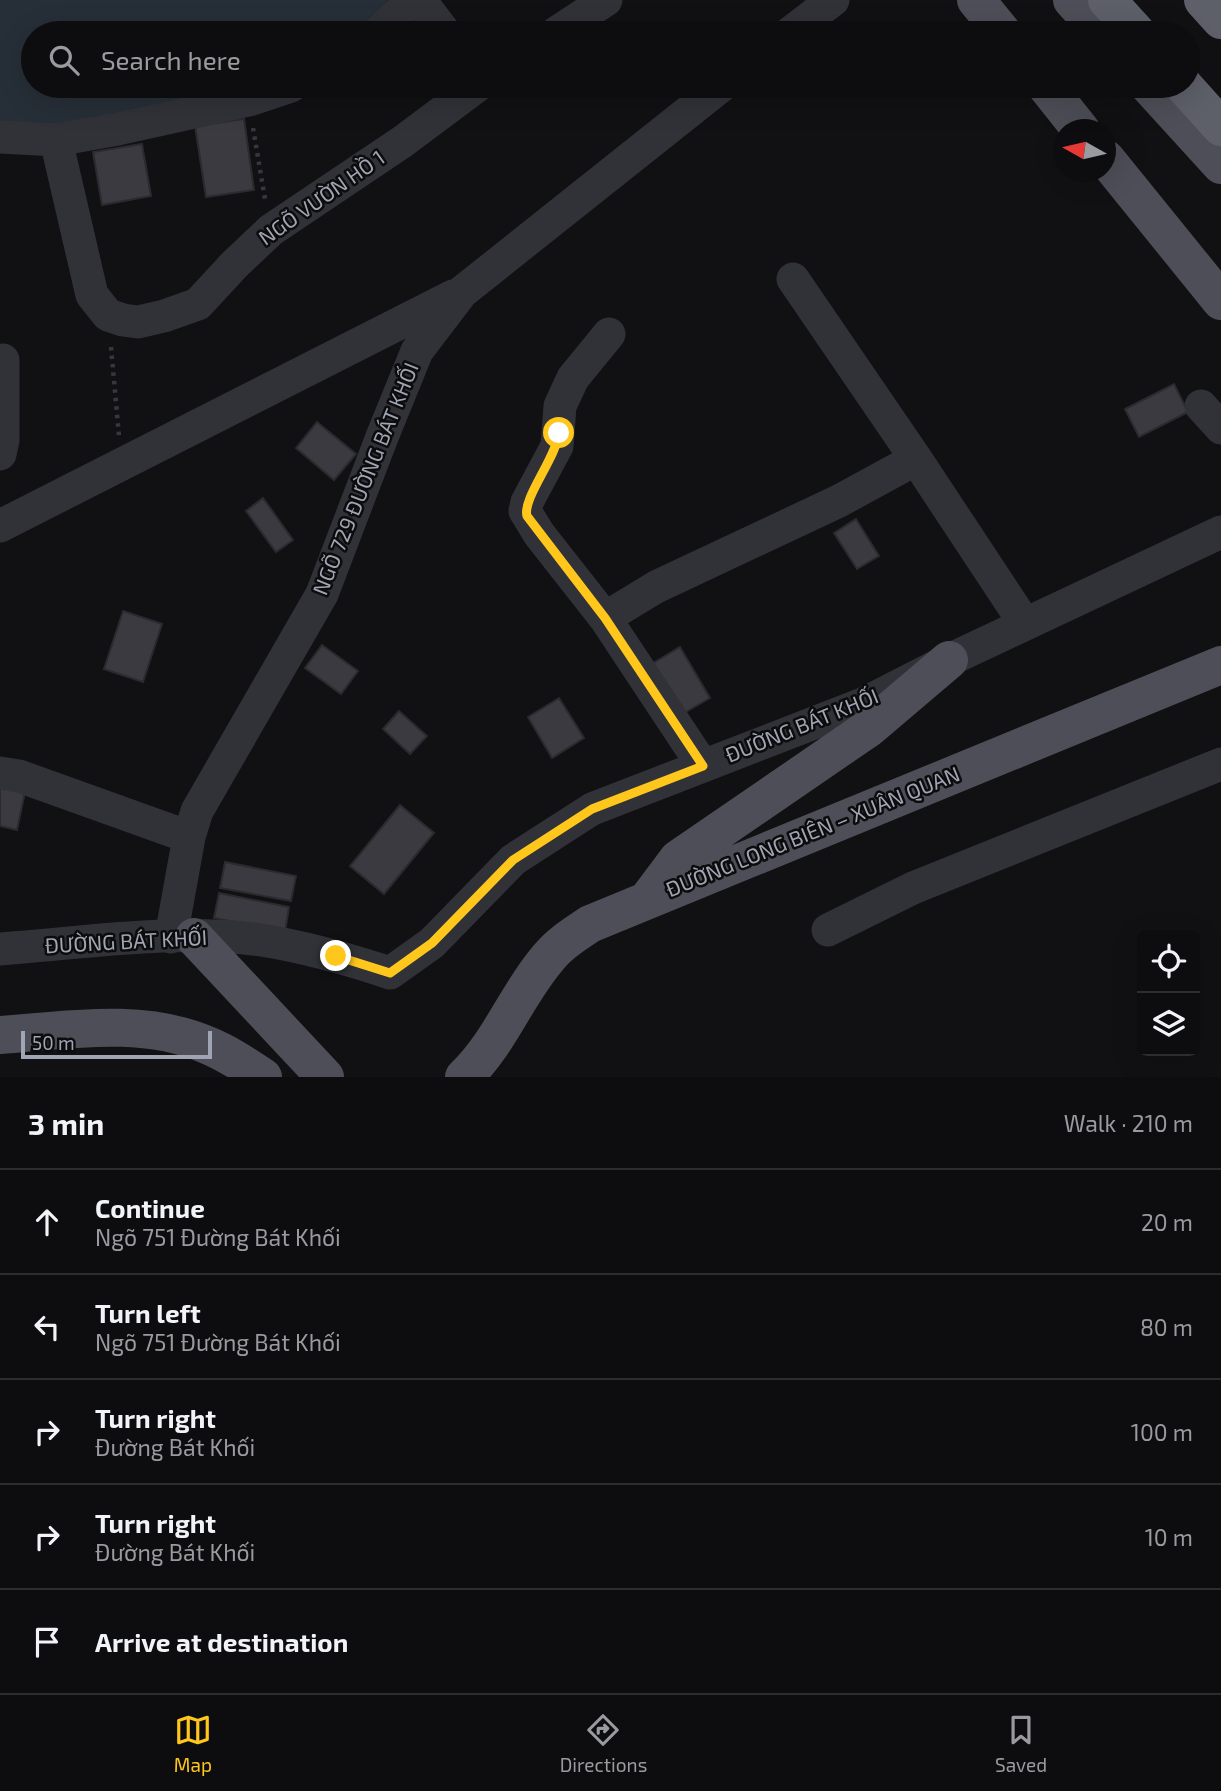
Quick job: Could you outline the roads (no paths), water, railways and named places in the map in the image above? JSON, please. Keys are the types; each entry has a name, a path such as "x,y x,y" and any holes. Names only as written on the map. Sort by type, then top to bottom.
{"highway":[{"path":"1107,0 1126,21"},
{"path":"1203,0 1221,20"},
{"path":"1195,98 1221,127"}],"main road":[{"path":"976,0 993,21"},
{"path":"1072,0 1091,21"},
{"path":"1056,98 1072,119"},
{"path":"1160,98 1221,165"},
{"path":"1116,172 1221,301"},
{"path":"647,900 678,859 869,728 949,660"},
{"name":"ĐƯỜNG LONG BIÊN – XUÂN QUAN","path":"464,1077 487,1052 530,983 556,950 590,924 1221,665"},
{"path":"183,937 324,1077"},
{"path":"0,1035 91,1028 136,1029 205,1044 237,1059 263,1077"}],"street":[{"path":"390,21 412,0"},
{"path":"421,0 436,21"},
{"path":"574,21 606,0"},
{"path":"806,21 833,0"},
{"path":"0,137 57,140 118,130 255,98"},
{"name":"NGÕ VƯỜN HỒ 1","path":"57,140 92,295 108,315 138,321 164,316 198,304 271,230 402,142 461,98"},
{"name":"NGÕ 729 ĐƯỜNG BÁT KHỐI","path":"183,937 189,836 197,811 322,594 417,351 462,292 707,98"},
{"path":"793,279 1025,624"},
{"path":"0,526 462,292"},
{"path":"609,334 573,377 564,396 560,406 557,446 527,502 525,512 605,618 703,766"},
{"path":"0,361 3,360 3,440 0,453"},
{"path":"605,618 656,587 839,501 916,459"},
{"name":"ĐƯỜNG BÁT KHỐI","path":"0,949 183,937 260,940 336,956 390,973 432,943 513,860 592,809 863,704 949,660 1221,532"},
{"path":"828,930 913,888 1221,764"},
{"path":"0,773 19,776 189,836"}]}
